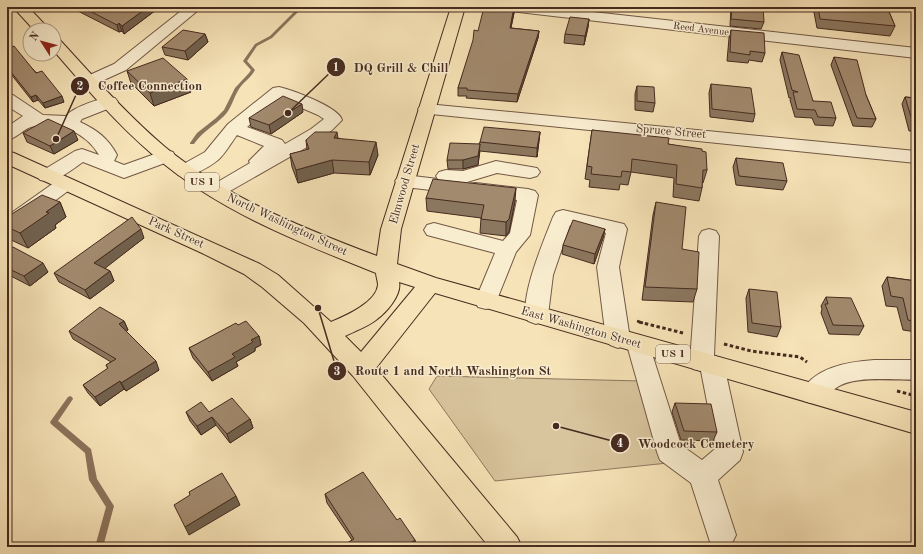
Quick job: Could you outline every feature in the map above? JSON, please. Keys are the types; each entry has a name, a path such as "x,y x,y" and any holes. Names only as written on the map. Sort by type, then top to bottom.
{"main road":[{"path":"20,7 34,22"},
{"name":"Elmwood Street","path":"329,334 368,314 383,299 389,286 386,269 391,229 458,7"},
{"name":"North Washington Street","path":"62,51 89,82 145,138 185,171 216,191 290,229 386,269"},
{"name":"Park Street","path":"7,157 209,248 252,269 292,299 329,334"},
{"name":"East Washington Street","path":"386,269 486,302 916,422"},
{"path":"362,369 382,340 407,314 430,284"},
{"path":"329,334 362,369 507,547"}],"street":[{"path":"89,82 120,67 195,7"},
{"name":"Reed Avenue","path":"510,7 916,53"},
{"path":"185,171 212,156 237,129 285,99 291,98 302,101 333,118 333,120 323,130 301,144 244,174 216,191"},
{"path":"8,100 32,119 61,120 92,135 102,144 108,155 103,164"},
{"path":"69,123 76,115 109,102"},
{"name":"Spruce Street","path":"427,109 916,157"},
{"path":"7,135 32,119"},
{"path":"237,129 276,144 244,174"},
{"path":"7,226 82,156 124,172 166,156"},
{"path":"406,178 464,177 496,167 530,172"},
{"path":"406,178 528,195 520,235 506,249 486,302"},
{"path":"536,316 542,275 563,216 617,229 608,267 628,342 670,452 703,476 721,535"},
{"path":"434,230 506,249"},
{"path":"703,476 730,452 707,364 709,236"},
{"path":"813,394 818,387 839,374 916,370"}],"path":[{"path":"890,389 916,396"}],"shaded area":[{"path":"437,376 642,381 668,463 495,481 429,389"}],"building":[{"path":"82,7 148,7 122,26 119,23 117,25"},
{"path":"484,7 514,7 510,28 539,31 518,94 458,88 473,40 474,30 478,31"},
{"path":"732,7 763,7 764,22 731,19"},
{"path":"818,7 887,7 895,26 820,19"},
{"path":"570,17 589,19 585,36 565,34"},
{"path":"183,30 205,34 185,51 162,47"},
{"path":"731,30 764,33 765,53 750,51 750,55 730,52"},
{"path":"7,42 12,47 14,46 22,56 22,62 27,62 36,73 42,71 62,96 43,103 36,95 31,97 7,67"},
{"path":"782,52 799,55 813,101 831,102 836,118 818,117 815,110 797,109 793,92 798,92 792,90"},
{"path":"834,57 857,60 866,95 876,119 857,118"},
{"path":"163,58 187,79 150,93 127,71"},
{"path":"711,84 751,88 755,114 712,109"},
{"path":"637,86 654,87 655,103 637,101"},
{"path":"283,96 302,104 269,125 249,118"},
{"path":"905,97 916,98 916,124 913,123"},
{"path":"48,119 74,131 50,146 23,133"},
{"path":"484,127 540,132 537,148 480,142"},
{"path":"592,130 669,138 668,144 702,149 702,151 706,152 707,170 703,170 702,188 676,184 677,165 632,159 631,172 622,171 621,177 591,174 592,167 587,166"},
{"path":"315,132 337,132 334,138 376,142 369,162 332,160 296,170 290,154 309,149 306,140"},
{"path":"450,143 480,144 478,156 463,160 447,160"},
{"path":"736,158 783,163 787,181 739,176"},
{"path":"433,179 516,188 509,219 506,222 481,219 484,205 426,198"},
{"path":"42,195 60,202 46,212 49,213 20,233 7,227 7,217"},
{"path":"656,202 686,207 682,249 699,252 697,289 645,287"},
{"path":"132,217 141,229 94,263 110,271 85,290 54,273"},
{"path":"573,220 605,229 595,254 563,245"},
{"path":"13,247 43,263 24,276 7,268 7,251"},
{"path":"887,277 916,281 916,322 908,320 903,298 891,296"},
{"path":"749,289 777,292 781,327 752,323"},
{"path":"826,297 851,298 864,326 833,325 825,304 828,304"},
{"path":"100,307 124,321 119,324 156,361 95,397 83,385 108,368 106,365 116,359 69,331"},
{"path":"246,321 259,336 251,340 253,342 232,354 235,357 208,372 189,348 236,323 238,325"},
{"path":"232,398 250,419 227,434 212,417 197,426 186,412 201,402 209,412"},
{"path":"675,403 711,404 717,432 684,431"},
{"path":"363,472 397,520 400,518 415,540 404,547 342,546 354,539 325,494"},
{"path":"222,473 236,496 185,527 174,505 190,495 189,492"}],"waterway":[{"path":"192,143 203,130 226,111 237,88 253,70 245,61 256,45 271,37 301,7"},
{"path":"70,399 54,422 88,451 93,480 110,506 99,547"}],"place":[{"name":"DQ Grill & Chill","path":"288,113"},
{"name":"Coffee Connection","path":"56,139"},
{"name":"Route 1 and North Washington St","path":"318,308"},
{"name":"Woodcock Cemetery","path":"556,426"}]}
